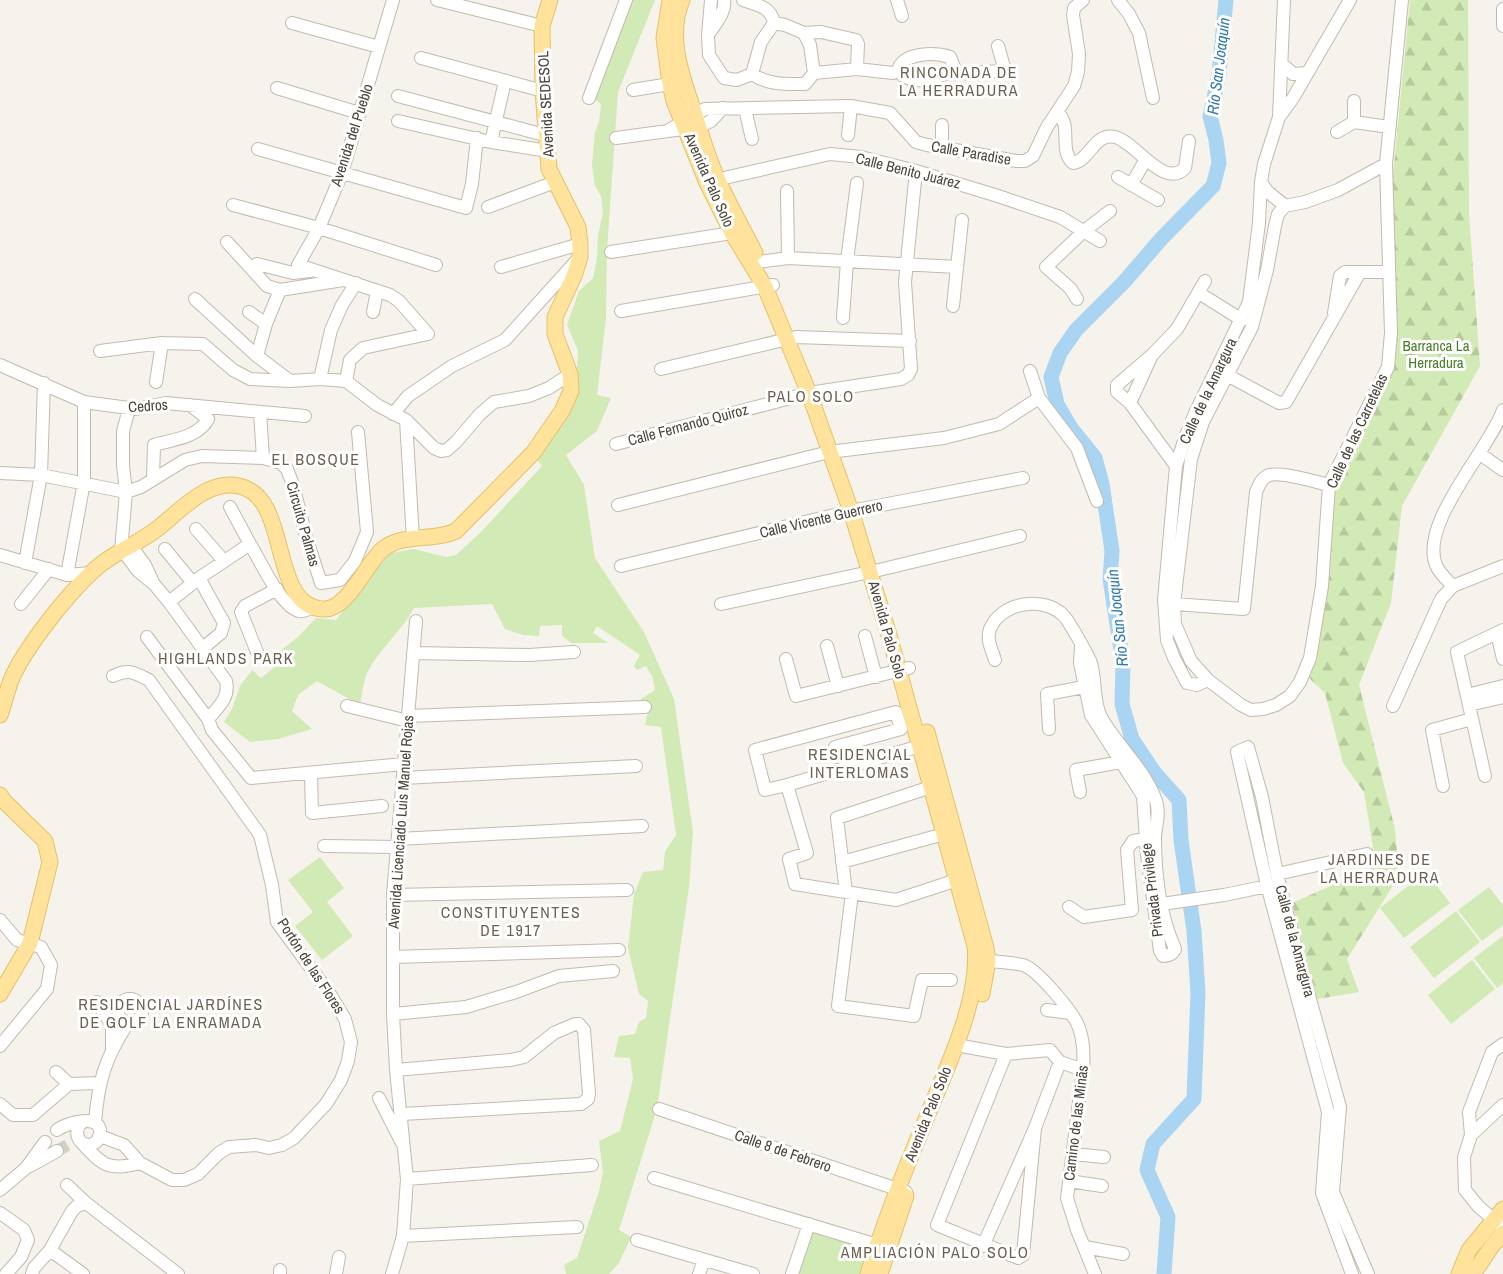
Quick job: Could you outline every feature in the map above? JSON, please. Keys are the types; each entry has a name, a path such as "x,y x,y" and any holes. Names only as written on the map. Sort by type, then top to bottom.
{"main road":[{"name":"Avenida SEDESOL","path":"550,0 542,26 543,91 549,169 578,227 580,250"},
{"name":"Avenida Palo Solo","path":"670,0 664,38 670,84 690,123 712,181 769,286 813,393 875,571 983,931 982,993 902,1191 883,1246 878,1272"},
{"name":"Avenida Palo Solo","path":"682,0 678,9 675,37 690,123"},
{"path":"0,715 12,680 25,654 73,592 91,573 154,531 212,488 228,485 241,486 263,503 271,516 286,574 297,594 312,607 325,610 347,596 377,555 394,542 445,536 456,531 533,453 562,411 570,391 570,374 555,333 555,317 574,276 580,250"},
{"name":"Avenida Palo Solo","path":"904,669 904,716 920,746 971,930 982,960"},
{"path":"0,795 7,812 45,841 50,862 30,943 0,994"},
{"path":"1460,1274 1469,1250 1500,1219"},
{"path":"1473,1274 1503,1233"}],"street":[{"name":"Avenida del Pueblo","path":"314,270 298,265 319,228 342,173 393,0"},
{"path":"437,0 542,26"},
{"path":"589,98 626,0"},
{"path":"711,0 709,55 724,78 737,80 752,74"},
{"path":"708,36 721,14 725,5 724,0"},
{"path":"743,0 766,8 773,15 774,23 761,42 752,74"},
{"path":"897,0 902,16"},
{"path":"1083,0 1074,8 1073,15 1079,54 1078,72 1074,86 1057,112 1065,122 1068,156 1073,163 1083,158 1099,140 1113,136 1128,142 1158,170 1167,174 1181,172 1187,161 1189,141"},
{"path":"1118,0 1139,33 1153,99"},
{"name":"Calle de la Amargura","path":"1208,680 1197,685 1187,684 1174,658 1166,632 1164,600 1176,466 1195,413 1249,302 1254,274 1261,182 1264,164 1279,117 1284,0"},
{"path":"1279,117 1350,0"},
{"name":"Calle de las Carretelas","path":"1241,705 1251,710 1276,705 1290,696 1300,682 1310,658 1322,586 1329,485 1388,367 1392,333 1388,272 1386,164 1401,0"},
{"path":"1503,9 1503,26"},
{"path":"292,23 379,47"},
{"path":"774,23 804,33 821,32 856,40 858,44 857,69"},
{"path":"804,33 810,45 814,73"},
{"path":"898,71 899,66 910,57 941,54 950,57 957,74 1000,71 1004,67 998,46"},
{"path":"421,58 543,91"},
{"path":"1281,63 1293,74 1307,73"},
{"path":"752,74 762,80 778,84 805,84 814,73 857,69 893,73 898,71"},
{"path":"898,71 904,77 916,80 937,78 954,70"},
{"path":"491,142 505,81"},
{"path":"633,90 670,84"},
{"path":"277,88 359,113"},
{"path":"398,96 497,123 548,143"},
{"path":"1354,101 1354,122"},
{"path":"848,135 851,106"},
{"name":"Calle Paradise","path":"616,138 711,121 723,108 851,106 890,113 916,142 1025,161 1033,156 1057,112"},
{"path":"746,109 752,139"},
{"path":"398,121 491,142 548,143"},
{"path":"1337,132 1354,122 1389,127"},
{"path":"942,125 942,148"},
{"path":"258,149 466,208 472,184 477,138"},
{"name":"Calle Benito Juárez","path":"712,181 830,154 861,157 916,171 1060,217 1100,241"},
{"path":"1131,184 1146,159"},
{"path":"1261,182 1285,206 1305,202 1338,190 1386,164"},
{"path":"661,369 792,338 910,341 905,282 916,171"},
{"path":"1118,177 1158,200"},
{"path":"488,207 555,182"},
{"path":"843,318 847,261 857,183"},
{"path":"787,191 788,258"},
{"path":"233,205 319,228 436,265"},
{"name":"Calle de la Amargura","path":"1241,705 1208,680 1191,662 1175,624 1174,604 1191,459 1203,422 1252,327 1267,270 1278,214 1285,206"},
{"path":"1077,299 1070,288 1046,267 1084,231 1110,211"},
{"path":"953,306 962,220"},
{"path":"611,252 737,230"},
{"path":"227,242 267,286 280,290 351,282"},
{"path":"501,267 580,250"},
{"path":"393,414 408,396 452,366 505,340 580,250"},
{"path":"755,262 788,258 957,267"},
{"path":"257,264 293,273 314,270 377,291 399,301 428,334 363,348 350,360 346,381"},
{"path":"1227,375 1279,403 1286,402 1359,273 1388,272"},
{"path":"1176,466 1130,403 1117,392 1117,384 1153,354 1177,329 1205,281"},
{"path":"320,379 331,330 351,282"},
{"path":"621,311 769,286"},
{"path":"257,356 266,324 280,290"},
{"path":"373,312 377,291"},
{"path":"1199,293 1242,320"},
{"path":"195,299 257,356 290,381"},
{"path":"249,312 266,324"},
{"name":"Calle Fernando Quiroz","path":"616,444 813,393 901,379 908,375 911,369 910,341"},
{"path":"100,351 162,343 203,344 233,370 250,379 346,381 377,405 406,420 434,448 441,451 447,450 494,402 529,396 549,388 570,374"},
{"path":"156,382 162,343"},
{"path":"1130,403 1153,354"},
{"name":"Cedros","path":"0,365 84,402 129,409 166,403 305,416"},
{"path":"1030,371 1039,398 1077,448 1097,501"},
{"path":"26,563 41,475 44,383"},
{"path":"618,505 834,451 944,438 999,424 1039,398"},
{"path":"67,575 84,482 84,402"},
{"path":"153,478 154,445 193,434 205,425 208,419 190,405"},
{"path":"129,409 123,430 126,492 125,549 138,571 154,584 169,602 226,681 227,696 208,719"},
{"path":"1453,586 1436,565 1434,554 1436,535 1455,488 1497,426 1503,410"},
{"path":"260,412 263,458"},
{"path":"406,420 413,539"},
{"name":"Circuito Palmas","path":"126,492 141,487 185,460 194,458 263,458 280,463 287,469 321,583 340,580 355,561 367,532 358,432"},
{"path":"1480,453 1503,470"},
{"path":"0,473 41,475 126,492"},
{"path":"1244,624 1256,492 1260,483 1267,476 1275,474 1329,485"},
{"name":"Calle Vicente Guerrero","path":"621,566 855,510 1023,477"},
{"path":"230,507 250,544 287,602 298,611 312,607"},
{"path":"196,529 224,561"},
{"path":"721,604 875,571 1020,536"},
{"path":"169,602 196,580 250,544"},
{"path":"165,549 196,580 224,623 221,633 203,648"},
{"path":"0,555 67,575 91,573"},
{"path":"1393,706 1441,599 1453,586 1503,566"},
{"path":"21,604 49,569"},
{"path":"257,652 241,612 245,606 277,589"},
{"name":"Privada Privilege","path":"995,660 988,640 990,630 996,619 1005,612 1026,604 1039,603 1065,617 1091,662 1100,715 1140,770 1157,802 1151,813 1146,839 1158,906"},
{"path":"1174,604 1244,609"},
{"name":"Avenida Licenciado Luis Manuel Rojas","path":"392,1274 402,1236 407,1179 393,1014 393,895 416,621"},
{"path":"1485,776 1457,652 1500,632 1503,659"},
{"path":"865,636 876,676"},
{"path":"147,637 208,719 212,730 250,778 405,764"},
{"path":"827,646 838,686"},
{"name":"Privada Privilege","path":"1081,646 1080,663 1091,715 1143,796 1151,813 1155,837 1158,906"},
{"path":"413,653 529,655 574,652"},
{"path":"786,658 796,696 904,669"},
{"name":"Portón de las Flores","path":"100,1136 124,1145 140,1163 172,1180 184,1180 198,1174 219,1153 229,1147 256,1145 269,1148 282,1145 294,1138 326,1104 341,1080 351,1042 345,1019 335,1002 277,922 272,885 260,835 149,680 134,672 123,671 113,676"},
{"path":"1468,700 1503,686"},
{"path":"1049,729 1047,694 1084,687"},
{"path":"1468,700 1503,697"},
{"path":"347,706 408,718 645,707"},
{"path":"835,747 901,729 904,716 896,712 755,750 765,790 920,746"},
{"path":"1443,786 1432,730 1472,719"},
{"name":"Calle de la Amargura","path":"1363,1274 1357,1266 1351,1271 1322,1193 1328,1112 1275,881 1262,797 1248,747 1237,752 1275,881 1298,956 1333,1079 1340,1113 1333,1192 1368,1274"},
{"path":"1080,792 1076,770 1121,762"},
{"path":"404,777 636,766"},
{"path":"311,773 312,813 382,806"},
{"path":"787,785 807,853 789,859 795,884 897,900 957,880"},
{"path":"931,787 837,818 842,862 849,892 838,1006 914,1016 922,980 951,980"},
{"path":"324,846 642,826"},
{"path":"842,862 944,834"},
{"path":"1069,907 1084,917 1132,910 1127,850 1133,842 1146,839"},
{"path":"1275,881 1367,854"},
{"name":"Calle de la Amargura","path":"1158,906 1224,895 1275,881"},
{"path":"393,895 627,890"},
{"path":"0,920 17,939 41,947 51,965 47,989 0,1046"},
{"path":"393,957 619,950"},
{"name":"Camino de las Minãs","path":"982,960 1025,965 1045,982 1079,1026 1084,1052 1083,1070 1067,1198 1095,1274"},
{"path":"393,1014 466,1007 560,976 613,971"},
{"path":"98,1002 112,1025 112,1049"},
{"path":"1047,1010 1070,1013"},
{"path":"95,1123 99,1083 112,1049 128,1023"},
{"path":"396,1070 512,1060 524,1057 554,1033 575,1024 579,1024 584,1030 590,1094 588,1099 581,1104 402,1114"},
{"path":"1500,1219 1465,1190 1464,1157 1471,1135 1469,1112 1492,1052 1503,1044"},
{"path":"960,1046 1006,1054 1050,1050 1060,1062 1083,1070"},
{"path":"1006,1054 937,1225 1018,1258 1023,1255 1035,1128"},
{"path":"984,1246 1035,1128 1060,1062"},
{"path":"56,1072 69,1084"},
{"path":"1320,1083 1333,1079"},
{"path":"0,1104 13,1115 33,1115 69,1084 99,1083"},
{"path":"379,1098 405,1146"},
{"path":"1471,1135 1503,1105"},
{"name":"Calle 8 de Febrero","path":"659,1109 902,1191"},
{"path":"57,1130 69,1123 89,1121 95,1123 100,1129 100,1136 96,1142 89,1145 77,1141"},
{"path":"82,1122 76,1132 77,1141 101,1162 117,1168 140,1163"},
{"path":"26,1168 45,1142"},
{"path":"3,1188 26,1168 57,1151"},
{"path":"1073,1155 1104,1157"},
{"path":"407,1179 592,1165"},
{"path":"654,1178 883,1246"},
{"path":"1069,1181 1102,1186"},
{"path":"67,1185 86,1203 178,1274"},
{"path":"32,1274 34,1268 50,1250 72,1211 77,1206 86,1203"},
{"path":"0,1213 24,1230 28,1240 21,1257 6,1274"},
{"path":"792,1274 809,1224"},
{"path":"402,1236 578,1227"},
{"path":"637,1240 753,1274"},
{"path":"1084,1248 1123,1254"},
{"path":"50,1250 82,1274"},
{"path":"336,1274 339,1257"},
{"path":"699,1274 704,1260"}],"green space":[{"path":"633,0 655,0 618,92 607,250 606,318 597,395 611,398 597,431 566,455 584,485 595,558 644,632 674,699 693,832 689,887 657,1109 619,1230 631,1237 619,1263 609,1274 566,1274 564,1265 577,1258 599,1191 603,1172 599,1141 620,1131 633,1079 630,1058 614,1057 619,1036 635,1034 639,1022 646,1018 648,1001 639,994 628,948 634,894 643,872 663,870 665,852 676,835 661,727 645,725 648,712 641,699 655,690 652,676 646,666 637,670 634,666 640,655 597,626 593,633 608,643 571,643 562,636 562,625 540,626 539,636 523,635 505,629 492,604 414,608 367,673 360,705 317,681 298,695 292,711 312,729 278,739 250,742 224,722 232,709 240,686 252,670 261,678 277,665 276,658 280,651 298,637 316,618 336,620 391,553 414,549 446,557 456,555 481,532 542,466 534,456 577,372 578,350 567,325 579,291 593,278 597,258 598,236 603,213 601,196 595,186 592,165 595,132 599,122 601,104 594,99 612,48"},
{"name":"Barranca La Herradura","path":"1410,0 1468,0 1469,213 1480,366 1402,506 1391,603 1359,685 1395,829 1399,876 1347,959 1359,992 1317,999 1292,903 1376,866 1364,792 1343,763 1325,693 1309,678 1328,586 1333,488 1392,366 1391,195"},
{"path":"320,857 344,888 327,902 353,936 322,960 295,926 313,912 288,880"},
{"path":"1426,872 1450,903 1404,938 1380,908"},
{"path":"1489,887 1503,905 1503,925 1482,941 1458,910"},
{"path":"1456,911 1480,942 1434,978 1410,947"},
{"path":"1503,936 1503,983 1497,988 1474,958"},
{"path":"1472,960 1495,989 1451,1024 1428,995"},
{"path":"813,1230 869,1247 861,1274 799,1274"}],"waterway":[{"name":"Río San Joaquín","path":"1164,1274 1168,1217 1147,1170 1153,1144 1194,1099 1198,993 1194,931 1181,840 1179,800 1154,772 1132,739 1122,704 1123,663 1110,579 1112,551 1102,484 1095,458 1071,428 1057,404 1051,377 1060,353 1076,330 1213,186 1219,163 1210,116 1219,75 1226,0"}],"tunnel":[{"path":"57,1151 71,1143"}],"district":[{"name":"RINCONADA DE LA HERRADURA","path":"959,81"},
{"name":"PALO SOLO","path":"811,396"},
{"name":"EL BOSQUE","path":"316,459"},
{"name":"HIGHLANDS PARK","path":"226,658"},
{"name":"RESIDENCIAL INTERLOMAS","path":"860,763"},
{"name":"JARDINES DE LA HERRADURA","path":"1380,868"},
{"name":"CONSTITUYENTES DE 1917","path":"511,921"},
{"name":"RESIDENCIAL JARDÍNES DE GOLF LA ENRAMADA","path":"171,1013"},
{"name":"AMPLIACIÓN PALO SOLO","path":"935,1252"}]}
